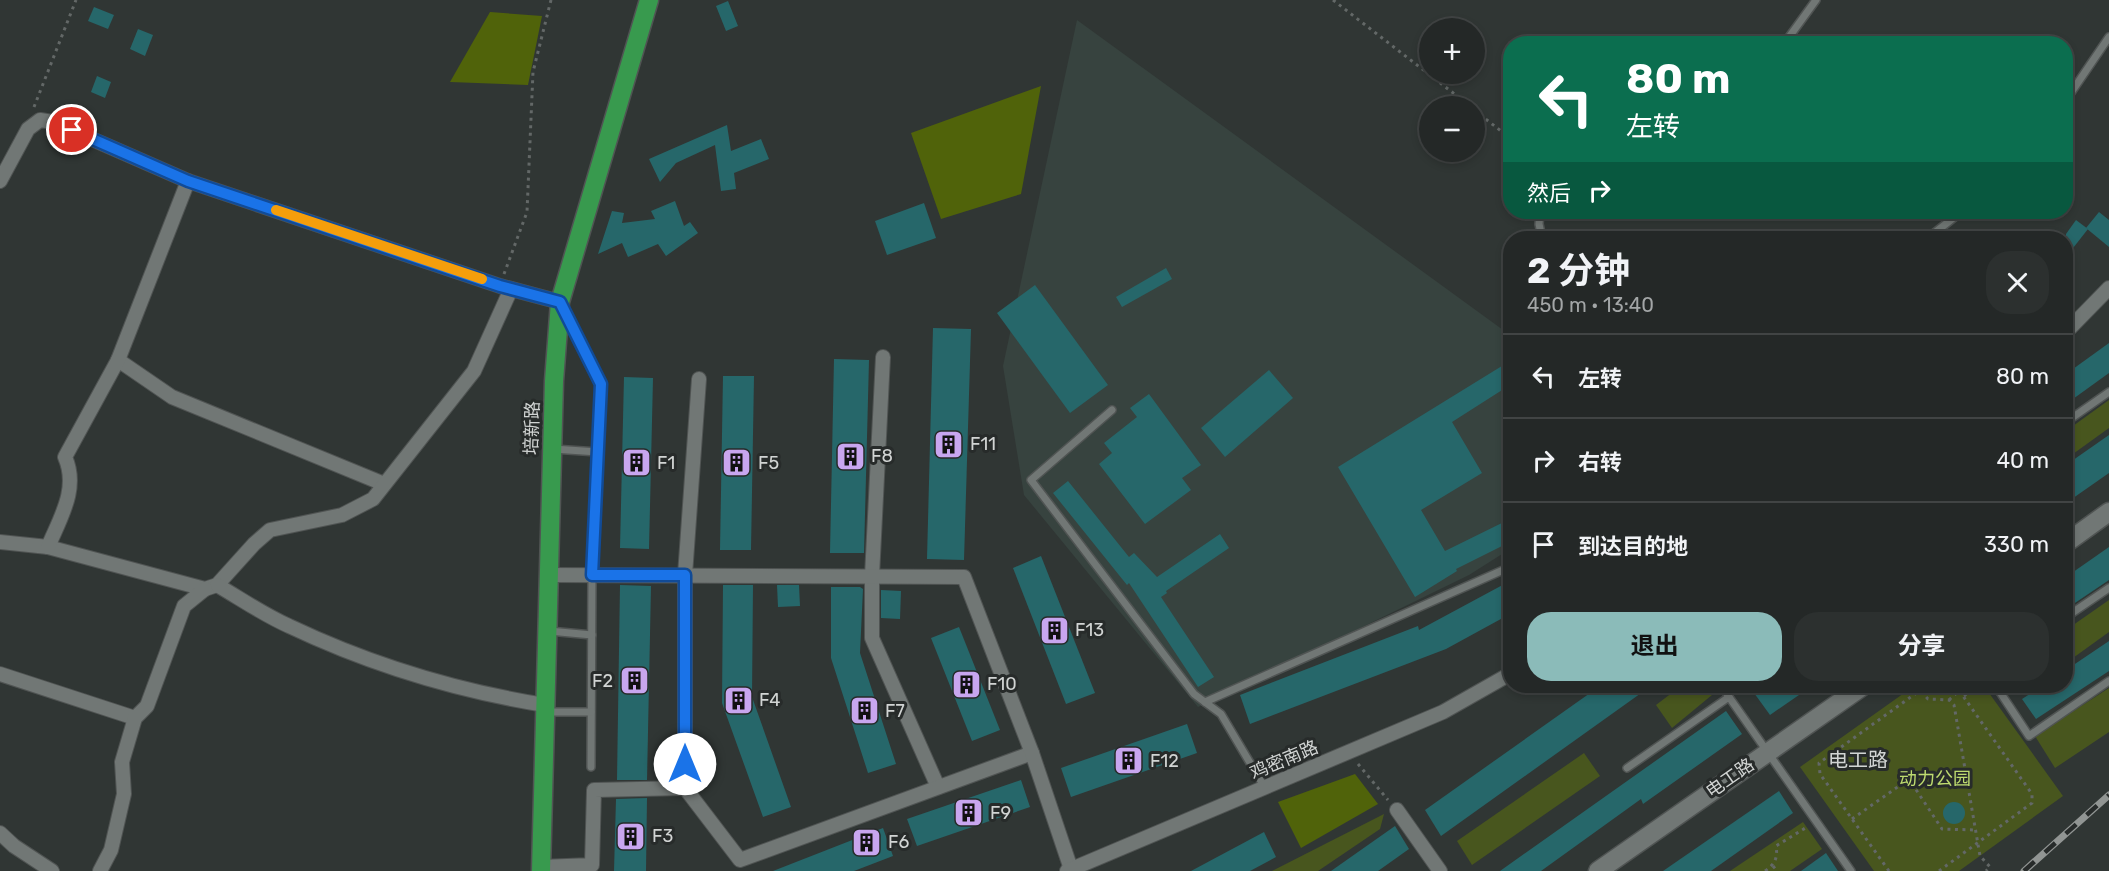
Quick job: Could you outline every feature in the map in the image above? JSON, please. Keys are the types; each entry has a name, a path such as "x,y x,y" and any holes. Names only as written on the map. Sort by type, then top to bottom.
{"highway":[{"name":"培新路","path":"541,869 552,449 560,302 649,0"}],"street":[{"path":"0,181 28,129 40,120 53,122 188,181 505,287 560,302"},
{"path":"48,547 68,500 72,473 65,457 118,360 188,181"},
{"path":"100,871 111,850 124,794 122,762 135,718 147,706 184,606 211,587 270,530 342,515 373,499 474,370 505,287"},
{"path":"2073,325 2109,288"},
{"path":"883,357 872,576 872,638 938,787"},
{"path":"118,360 172,396 384,484"},
{"path":"699,379 685,575 685,788 740,860 1032,753"},
{"path":"2073,538 2109,512"},
{"path":"0,542 48,547 211,587 287,625 367,660 545,708"},
{"path":"549,575 964,577 1032,753 1069,870"},
{"path":"0,674 135,718"},
{"name":"鸡密南路","path":"1069,870 1443,712 1503,679"},
{"name":"电工路","path":"1598,871 1853,693"},
{"path":"541,869 592,865 594,790 685,788"},
{"path":"1397,810 1440,871"},
{"path":"0,832 14,846 52,871"}],"lane":[{"path":"1790,36 1816,0"},
{"path":"2073,90 2109,37"},
{"path":"1937,231 1952,219"},
{"path":"560,302 601,384 592,575 591,767"},
{"path":"2073,417 2109,392"},
{"path":"1112,410 1031,480 1194,694 1221,714 1265,788"},
{"path":"552,449 598,452"},
{"path":"1205,702 1503,570"},
{"path":"2073,612 2109,588"},
{"path":"548,631 592,635"},
{"path":"2001,693 2029,736 2109,681"},
{"path":"1726,693 1851,871"},
{"path":"1627,768 1729,697"},
{"path":"545,708 591,712"}],"path":[{"path":"40,120 33,110 75,0"},
{"path":"505,287 527,212 533,72 551,0"},
{"path":"1332,0 1457,96"},
{"path":"1485,119 1503,133"},
{"path":"1890,871 1820,774 1819,763 1916,693"},
{"path":"1923,693 1928,699 1949,700 1954,705 1977,843 1980,856 1990,867 1986,871"},
{"path":"1949,700 1957,693"},
{"path":"1939,871 2032,803 2032,794 1962,693"},
{"path":"1964,696 1968,693"},
{"path":"1348,753 1397,810"},
{"path":"1852,819 1909,779 1942,829 1975,830"},
{"path":"1765,871 1773,866 1778,855 1776,846 1817,822"},
{"path":"1773,866 1777,871"}],"shaded area":[{"path":"1077,20 1503,330 1503,553 1469,575 1198,707 1024,495 1003,366"}],"green space":[{"path":"490,12 542,16 528,85 450,82"},
{"path":"1041,86 1021,194 941,219 911,133"},
{"path":"2109,400 2109,428 2073,454 2073,426"},
{"path":"2109,600 2109,632 2073,658 2073,625"},
{"path":"2109,688 2109,732 2055,768 2035,736"},
{"path":"1672,693 1714,693 1672,728 1656,705"},
{"name":"动力公园","path":"1904,693 1989,693 2063,796 1959,871 1874,871 1800,767"},
{"path":"1584,753 1600,776 1472,865 1457,841"},
{"path":"1355,774 1378,804 1301,848 1278,802"},
{"path":"1384,814 1380,829 1318,871 1272,871"},
{"path":"1803,822 1822,849 1790,871 1730,871"}],"building":[{"path":"728,1 738,26 726,31 716,6"},
{"path":"94,7 114,15 108,29 88,21"},
{"path":"138,29 153,35 145,56 130,49"},
{"path":"97,76 111,82 105,98 91,92"},
{"path":"727,125 731,151 761,139 769,159 734,173 736,189 721,191 715,145 676,163 660,182 649,159"},
{"path":"675,201 684,226 690,222 698,233 666,256 658,244 628,257 622,243 598,254 612,211 624,213 622,223 655,219 651,211"},
{"path":"924,203 936,238 887,255 875,221"},
{"path":"2099,212 2109,220 2109,247 2086,228"},
{"path":"2076,220 2088,229 2073,248 2073,231 2068,231"},
{"path":"1166,268 1172,279 1122,307 1116,297"},
{"path":"1035,285 1108,385 1070,413 997,313"},
{"name":"F11","path":"933,328 971,329 964,560 927,559"},
{"path":"2109,343 2109,373 2073,399 2073,369"},
{"name":"F8","path":"834,359 869,360 864,553 830,553"},
{"path":"1503,365 1503,389 1452,422 1482,473 1421,510 1445,551 1503,522 1503,546 1456,569 1457,571 1415,597 1338,467"},
{"path":"1269,370 1293,398 1225,457 1201,428"},
{"name":"F5","path":"723,376 754,376 751,550 720,550"},
{"name":"F1","path":"624,377 653,378 649,549 620,548"},
{"path":"1149,394 1201,465 1182,478 1191,490 1145,524 1099,464 1112,453 1104,443 1137,417 1130,408"},
{"path":"2109,435 2109,473 2073,498 2073,460"},
{"path":"1068,481 1129,557 1134,553 1157,577 1220,534 1229,548 1166,591 1167,593 1161,597 1214,677 1198,687 1129,583 1127,585 1053,493"},
{"path":"2109,547 2109,580 2073,604 2073,572"},
{"name":"F13","path":"1041,556 1095,693 1066,704 1013,568"},
{"name":"F2","path":"620,585 651,586 647,780 617,780"},
{"name":"F4","path":"723,585 753,585 752,697 791,807 763,817 722,703"},
{"path":"777,585 799,585 800,606 778,607"},
{"path":"1503,585 1503,618 1446,649 1250,724 1240,695 1418,626 1419,630"},
{"name":"F7","path":"831,587 860,587 863,589 860,653 896,764 868,773 831,658"},
{"path":"881,590 901,591 900,619 881,618"},
{"name":"F10","path":"959,627 1000,730 972,741 931,638"},
{"path":"2109,641 2109,671 2036,719 2022,699 2031,693 2073,693 2073,665"},
{"path":"1590,693 1641,693 1441,836 1425,810"},
{"path":"1754,693 1802,693 1770,715"},
{"path":"1726,711 1742,734 1643,804 1641,799 1541,871 1500,871"},
{"name":"F12","path":"1187,724 1197,753 1071,797 1061,768"},
{"name":"F9","path":"1021,780 1030,807 917,846 907,819"},
{"path":"1779,791 1793,813 1711,871 1663,871"},
{"name":"F3","path":"647,798 646,871 614,871 616,799"},
{"path":"1954,802 1962,805 1965,813 1962,821 1954,824 1946,821 1943,813 1946,805"},
{"path":"1395,826 1409,849 1378,871 1331,871"},
{"name":"F6","path":"883,828 893,856 854,871 773,871"},
{"path":"1264,832 1276,857 1250,871 1191,871"},
{"path":"1826,853 1838,871 1801,871"}],"railway":[{"path":"2024,871 2109,795"}],"slow traffic":[{"path":"276,210 482,279"}],"place":[{"name":"F11","path":"949,444"},
{"name":"F8","path":"850,456"},
{"name":"F1","path":"636,463"},
{"name":"F5","path":"737,463"},
{"name":"F13","path":"1054,630"},
{"name":"F2","path":"634,681"},
{"name":"F10","path":"966,684"},
{"name":"F4","path":"738,700"},
{"name":"F7","path":"864,711"},
{"name":"F12","path":"1129,761"},
{"name":"F9","path":"969,813"},
{"name":"F3","path":"631,836"},
{"name":"F6","path":"867,842"}],"district":[{"name":"电工路","path":"1858,760"}],"route":[{"path":"72,130 188,181 500,286 560,302 601,384 592,575 685,575 685,764"}]}
